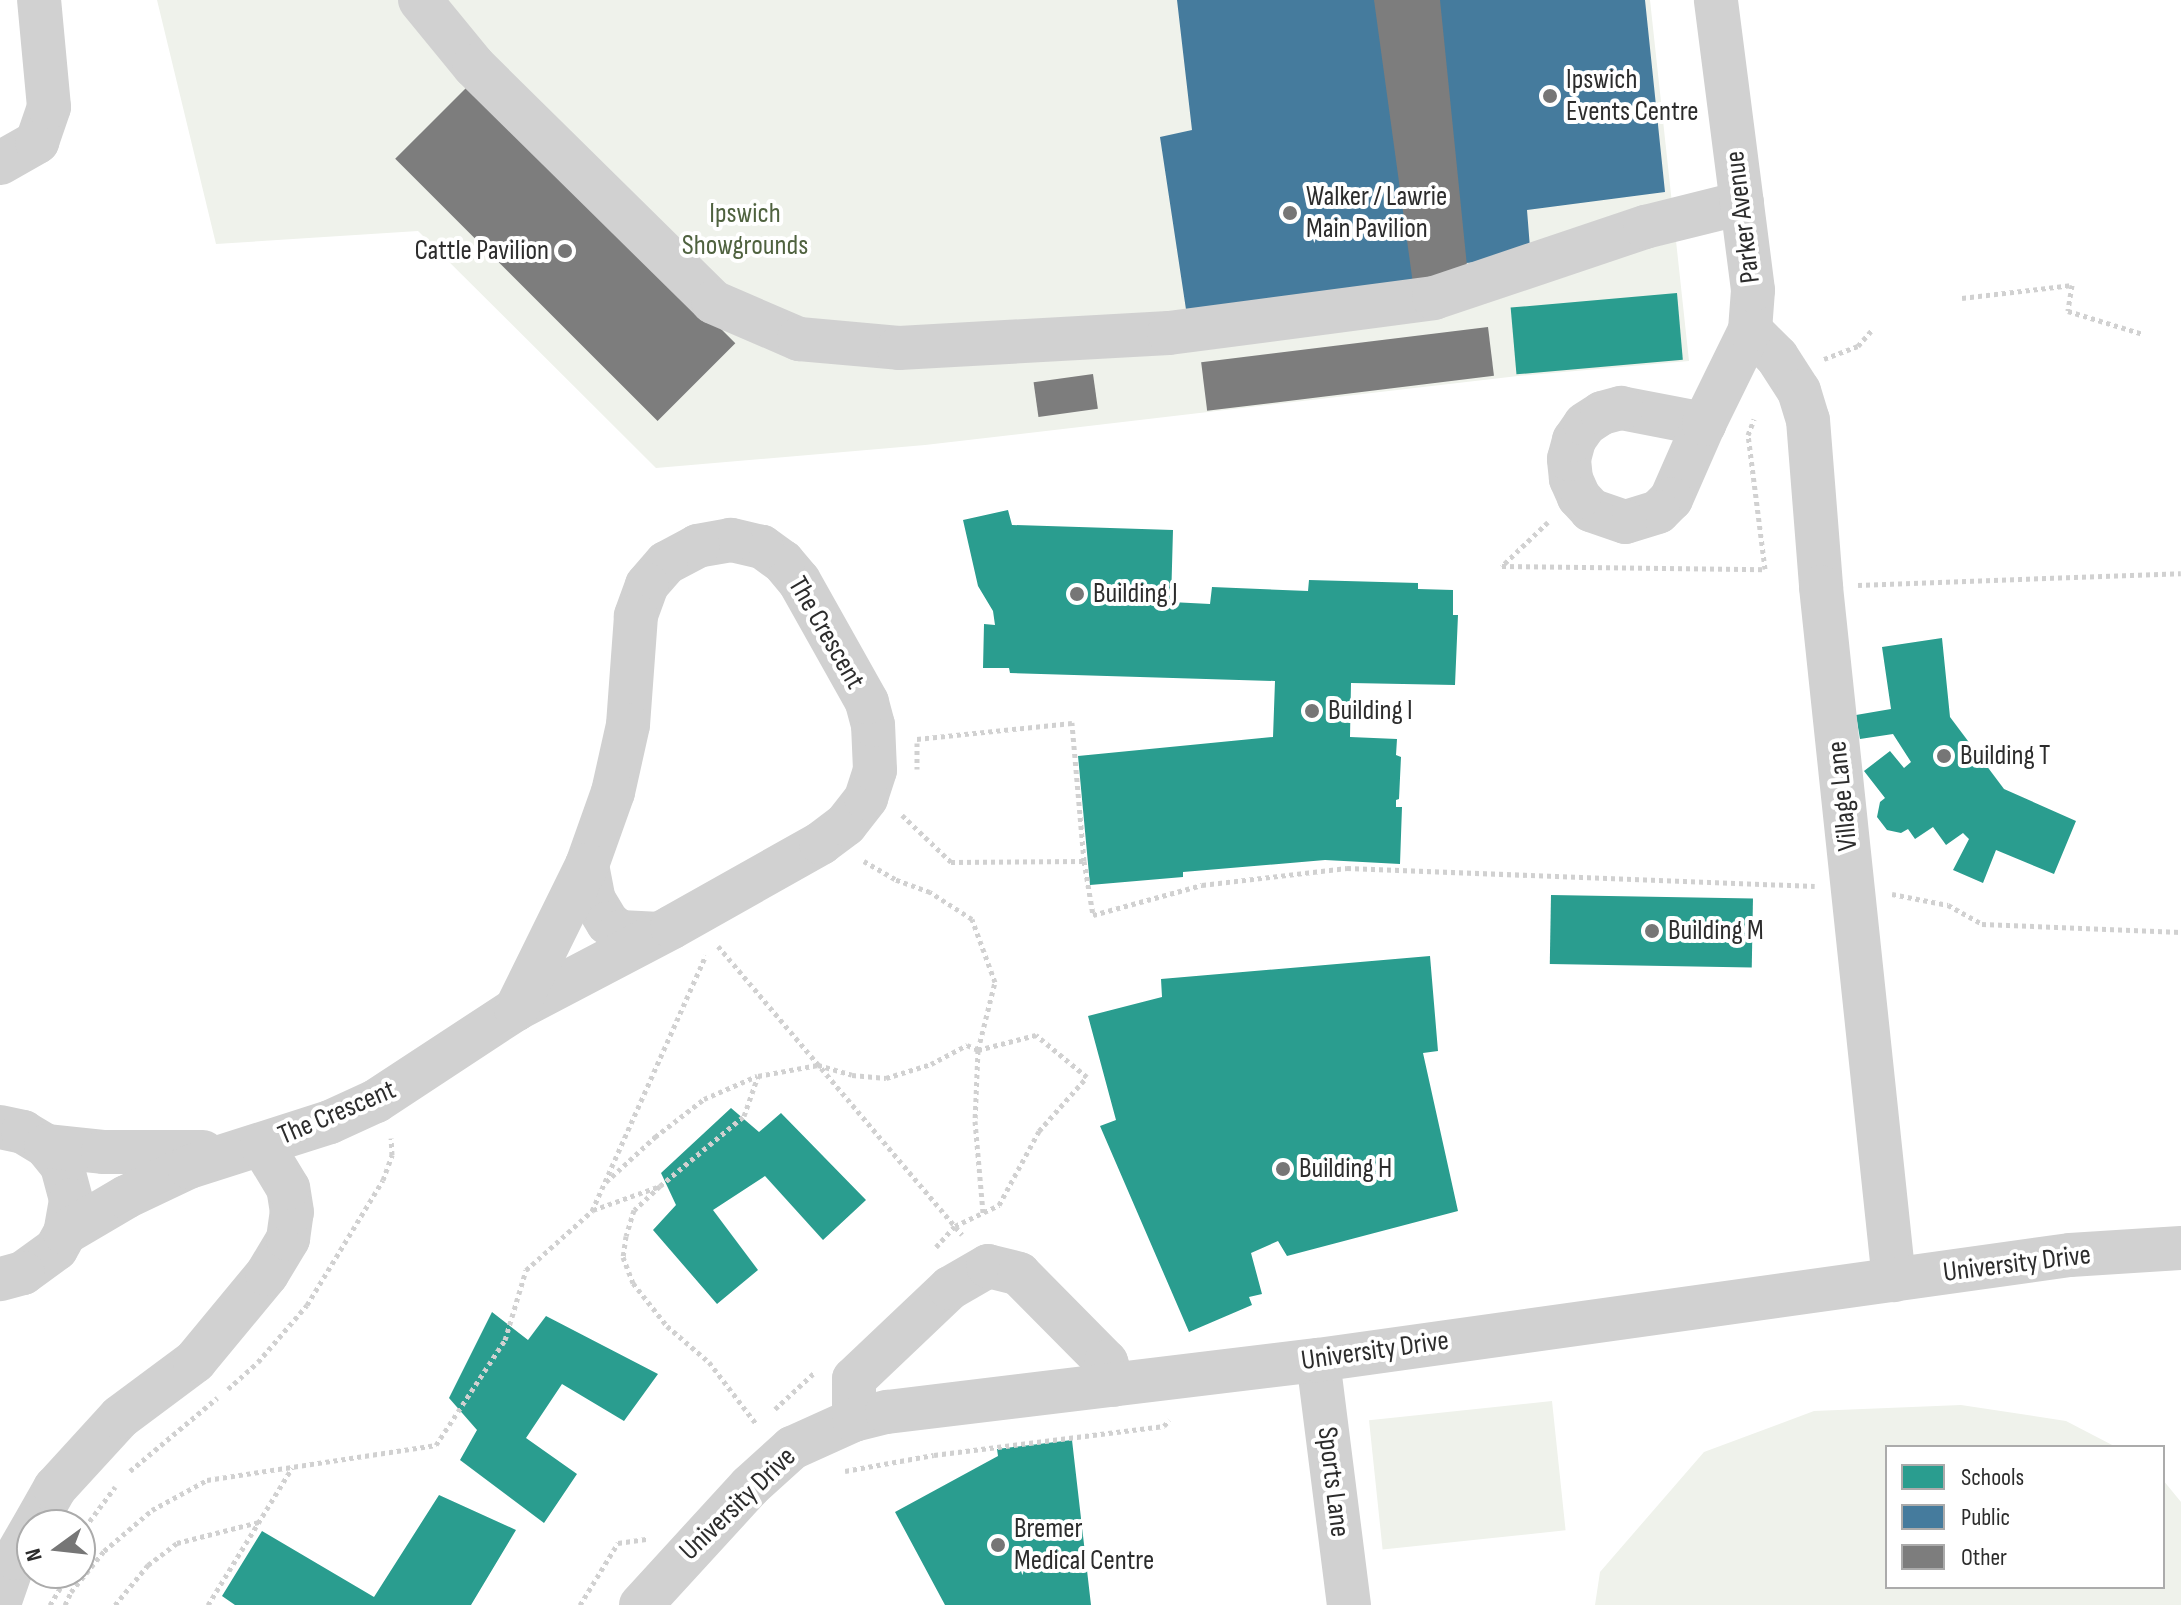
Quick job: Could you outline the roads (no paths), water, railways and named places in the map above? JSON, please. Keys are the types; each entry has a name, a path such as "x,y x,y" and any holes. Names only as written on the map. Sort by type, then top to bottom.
{"street":[{"path":"0,163 37,142 49,107 39,0"},
{"path":"420,0 474,66 713,302 799,339 899,348 1169,333 1434,298 1645,227 1742,203"},
{"name":"Parker Avenue","path":"1704,424 1750,330 1753,290 1716,0"},
{"name":"Village Lane","path":"1750,330 1777,357 1799,391 1808,420 1821,587 1894,1280"},
{"name":"The Crescent","path":"65,1233 156,1181 330,1122 395,1091 516,1009 821,843 846,824 866,798 875,770 873,725 867,702 799,581 783,562 762,547 731,540 698,546 666,563 647,585 636,616 628,725 613,792 587,865 516,1009"},
{"path":"587,865 594,900 608,923 620,932 655,934"},
{"path":"8,1284 48,1257 65,1233 71,1214 70,1186 62,1166 17,1130"},
{"name":"The Crescent","path":"17,1130 103,1152 247,1148"},
{"path":"43,1509 55,1488 120,1417 195,1361 267,1274 288,1239 292,1212 288,1188 247,1148"},
{"name":"University Drive","path":"641,1605 750,1486 792,1448 854,1420 887,1412 1318,1360 2070,1255 2181,1248"},
{"path":"854,1420 854,1379 950,1288 988,1266 1019,1274 1106,1362 1114,1385"},
{"name":"Sports Lane","path":"1318,1360 1349,1605"},
{"path":"0,1601 16,1556"}],"place":[{"name":"Ipswich Events Centre","path":"1550,96"},
{"name":"Walker / Lawrie Main Pavilion","path":"1290,213"},
{"name":"Cattle Pavilion","path":"565,251"},
{"name":"Building J","path":"1077,594"},
{"name":"Building I","path":"1312,711"},
{"name":"Building T","path":"1944,756"},
{"name":"Building M","path":"1652,931"},
{"name":"Building H","path":"1283,1169"},
{"name":"Bremer Medical Centre","path":"998,1545"}],"park label":[{"name":"Ipswich Showgrounds","path":"745,230"}]}
